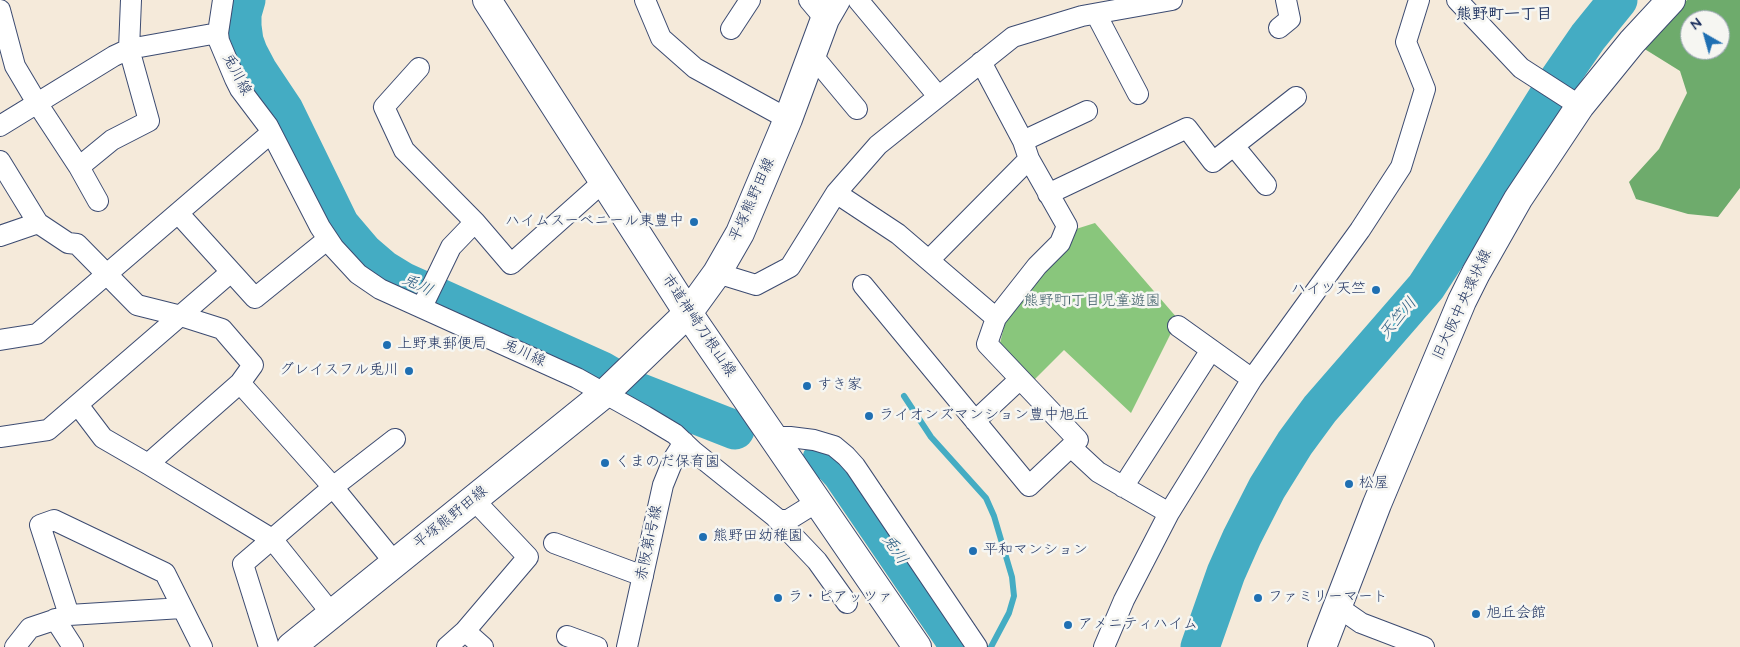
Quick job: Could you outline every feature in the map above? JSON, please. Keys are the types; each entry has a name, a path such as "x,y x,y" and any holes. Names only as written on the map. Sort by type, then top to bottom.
{"street":[{"path":"79,167 112,140 149,121 129,49 131,0"},
{"name":"兎川線","path":"222,0 218,33 222,48 240,89 257,109 271,133 320,227 358,274 380,288 427,297 576,378 614,385 645,416 675,434 776,518 812,556 847,603"},
{"name":"市道神崎刀根山線","path":"487,0 688,313 917,647"},
{"path":"645,0 661,38 695,68 788,119"},
{"path":"731,30 750,0"},
{"path":"858,0 938,96"},
{"path":"717,273 756,285 790,267 836,193 878,145 1013,36 1086,10 1172,0"},
{"path":"1279,28 1290,19 1286,0"},
{"path":"1104,647 1124,600 1169,513 1252,379 1360,230 1401,167 1425,89 1406,42 1419,0"},
{"path":"1457,0 1520,68 1574,101"},
{"name":"旧大阪中央環状線","path":"1322,647 1373,513 1465,294 1574,101 1671,0"},
{"name":"平塚熊野田線","path":"291,647 614,385 688,313 717,273 740,233 788,119 812,54 823,6"},
{"path":"0,10 15,66 79,167 98,201"},
{"path":"1086,10 1138,94"},
{"path":"0,126 114,56 129,49 218,33"},
{"path":"812,54 857,109"},
{"path":"863,285 1029,486 1078,440 987,344 996,318 1037,266 1060,243 1068,226 1048,194 981,62"},
{"path":"420,68 384,107 404,150 475,222 511,264 603,182"},
{"path":"1048,194 1187,128 1213,162 1296,97"},
{"path":"929,260 1026,150 1087,111"},
{"path":"0,340 38,334 271,133"},
{"path":"1234,146 1266,185"},
{"path":"0,161 38,223 68,242 77,244 137,305 222,329 252,366 240,383 148,464"},
{"path":"836,193 898,234 996,318"},
{"path":"178,213 255,298 328,239"},
{"path":"427,297 451,247 475,222"},
{"path":"0,236 38,223"},
{"path":"0,437 48,430 231,272"},
{"path":"1178,326 1252,379"},
{"path":"1123,487 1212,350"},
{"path":"975,421 1020,379"},
{"path":"240,383 332,487 395,563"},
{"path":"78,405 103,438 272,539 332,614"},
{"path":"774,437 814,440 834,446 846,456 855,466 977,647"},
{"path":"269,647 243,564 332,487 395,439"},
{"name":"赤阪第1号線","path":"627,647 662,485 674,458 684,442"},
{"path":"1071,447 1098,472 1169,513"},
{"path":"448,647 465,631 528,557 474,500"},
{"path":"776,518 782,521 788,520 818,502"},
{"path":"73,647 62,617 40,525 54,520 164,573 202,647"},
{"path":"554,543 643,576"},
{"path":"1338,606 1361,623 1424,647"},
{"path":"15,647 30,628 62,617 182,608"},
{"path":"465,631 482,647"},
{"path":"567,636 597,647"}],"green space":[{"path":"1687,0 1740,0 1740,188 1718,217 1688,214 1636,199 1629,182 1659,149 1687,93 1680,71 1643,48"},
{"name":"熊野町1丁目児童遊園","path":"1095,223 1178,319 1131,413 1064,350 1034,380 999,347 1006,319 1070,243 1076,229"}],"waterway":[{"name":"兎川","path":"246,0 242,14 242,26 248,52 258,71 284,110 340,225 363,252 384,270 402,281 602,371 638,392 735,430"},
{"name":"天竺川","path":"1200,647 1226,573 1242,537 1267,488 1295,443 1320,409 1426,287 1557,82 1588,37 1618,0"},
{"path":"904,396 931,437 986,498 994,516 1012,577 1014,596 1009,613 991,647"},
{"name":"兎川","path":"822,459 832,463 842,474 960,647"}],"place":[{"name":"ハイムスーベニール東豊中","path":"694,222"},
{"name":"ハイツ天竺","path":"1376,290"},
{"name":"上野東郵便局","path":"387,345"},
{"name":"グレイスフル兎川","path":"409,371"},
{"name":"すき家","path":"807,386"},
{"name":"ライオンズマンション豊中旭丘","path":"869,416"},
{"name":"くまのだ保育園","path":"605,463"},
{"name":"松屋","path":"1349,484"},
{"name":"熊野田幼稚園","path":"703,537"},
{"name":"平和マンション","path":"973,551"},
{"name":"ラ・ピアッツァ","path":"778,598"},
{"name":"ファミリーマート","path":"1258,598"},
{"name":"旭丘会館","path":"1476,614"},
{"name":"アメニティハイム","path":"1068,625"}],"district":[{"name":"熊野町一丁目","path":"1504,16"}]}
